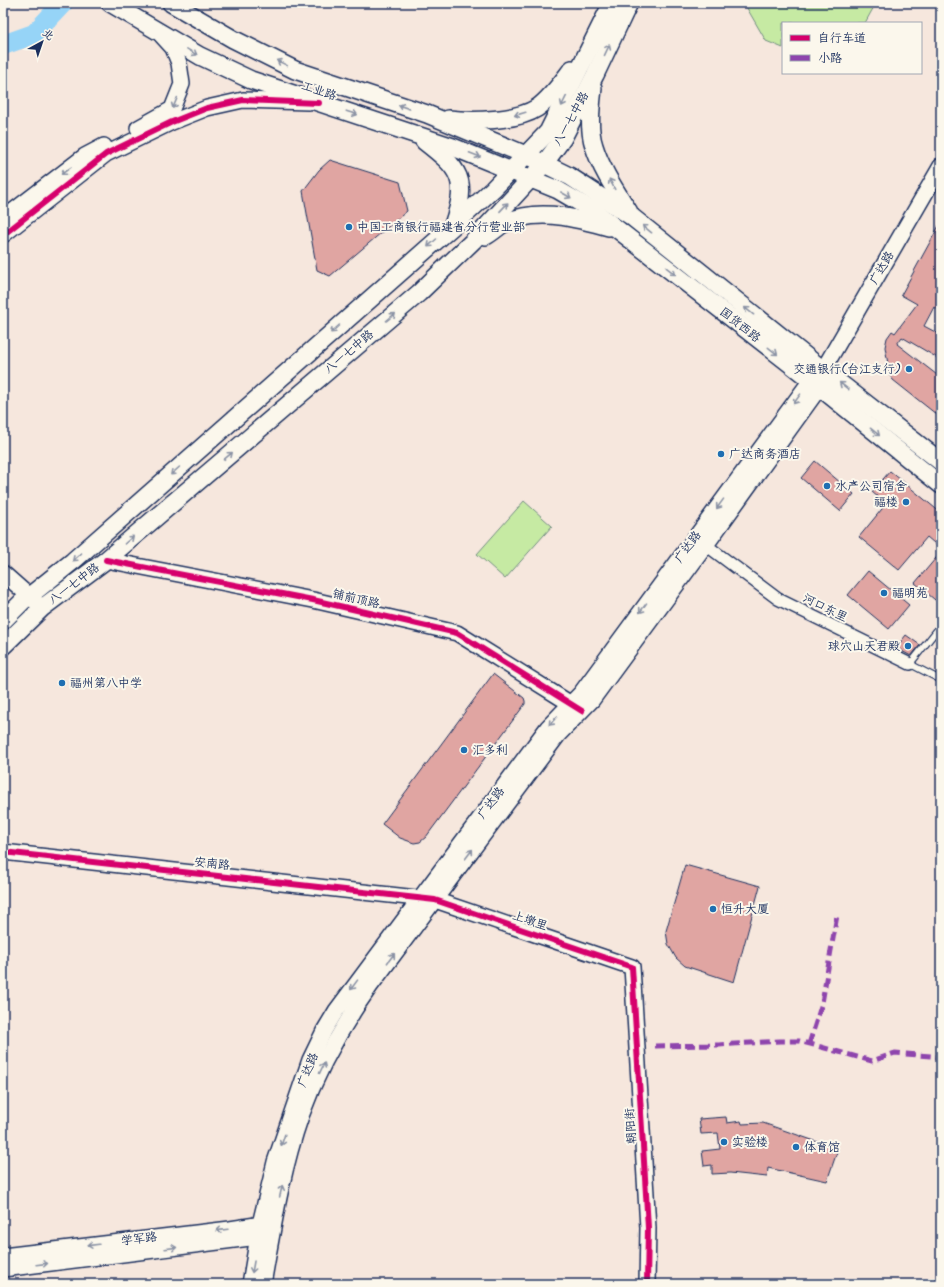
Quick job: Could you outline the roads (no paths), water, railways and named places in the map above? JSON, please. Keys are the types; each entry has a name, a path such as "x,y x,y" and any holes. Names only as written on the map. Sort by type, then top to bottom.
{"main road":[{"name":"工业路","path":"110,3 200,56 251,80 454,146 530,179"},
{"name":"工业路","path":"171,3 233,39 295,70 427,114 526,155 544,164"},
{"name":"八一七中路","path":"3,621 26,599 73,561 452,226 526,155 548,132 612,3"},
{"name":"八一七中路","path":"3,646 38,611 106,560 419,293 473,241 544,164 563,138 595,75 628,3"},
{"path":"3,219 85,156 172,109 182,84 178,63 173,48 157,31"},
{"path":"427,114 450,119 492,119 522,115 536,108 547,100 595,38"},
{"path":"595,75 590,107 591,133 594,146 614,188 632,217"},
{"path":"3,235 106,154 172,122 207,108 243,100 319,103"},
{"path":"415,134 446,158 457,172 460,180 459,204 452,226"},
{"name":"国货西路","path":"544,164 569,176 632,217 817,380 941,485"},
{"name":"广达路","path":"250,1284 298,1127 325,1060 344,1025 357,1005 577,707 706,545 817,380 937,182 941,166"},
{"name":"国货西路","path":"530,179 558,190 594,211 817,380 941,462"},
{"path":"473,241 487,236 502,225 522,217 542,215 568,217 616,228"},
{"name":"广达路","path":"263,1284 266,1230 275,1162 310,1060 324,1031 340,1006 548,727 577,707 586,686 817,380"},
{"name":"铺前顶路","path":"106,560 313,600 457,633 577,707"},
{"path":"3,573 38,611"},
{"path":"3,584 26,599"},
{"name":"安南路","path":"3,852 420,898"},
{"name":"上墩里","path":"420,898 435,900 632,967"},
{"name":"朝阳街","path":"632,967 648,1228 647,1284"},
{"name":"学军路","path":"3,1256 266,1230"},
{"name":"学军路","path":"3,1269 266,1230"}],"street":[{"name":"河口东里","path":"706,545 778,599 910,664"}],"lane":[{"path":"910,664 941,625"},
{"name":"河口东里","path":"910,664 941,680"}],"waterway":[{"path":"3,45 34,34 63,3"}],"place":[{"name":"中国工商银行福建省分行营业部","path":"349,227"},
{"name":"交通银行(台江支行)","path":"909,369"},
{"name":"广达商务酒店","path":"721,454"},
{"name":"水产公司宿舍","path":"827,486"},
{"name":"福楼","path":"906,502"},
{"name":"福明苑","path":"884,593"},
{"name":"球穴山天君殿","path":"908,646"},
{"name":"福州第八中学","path":"62,683"},
{"name":"汇多利","path":"464,750"},
{"name":"恒升大厦","path":"713,909"},
{"name":"实验楼","path":"724,1142"},
{"name":"体育馆","path":"796,1147"}]}
